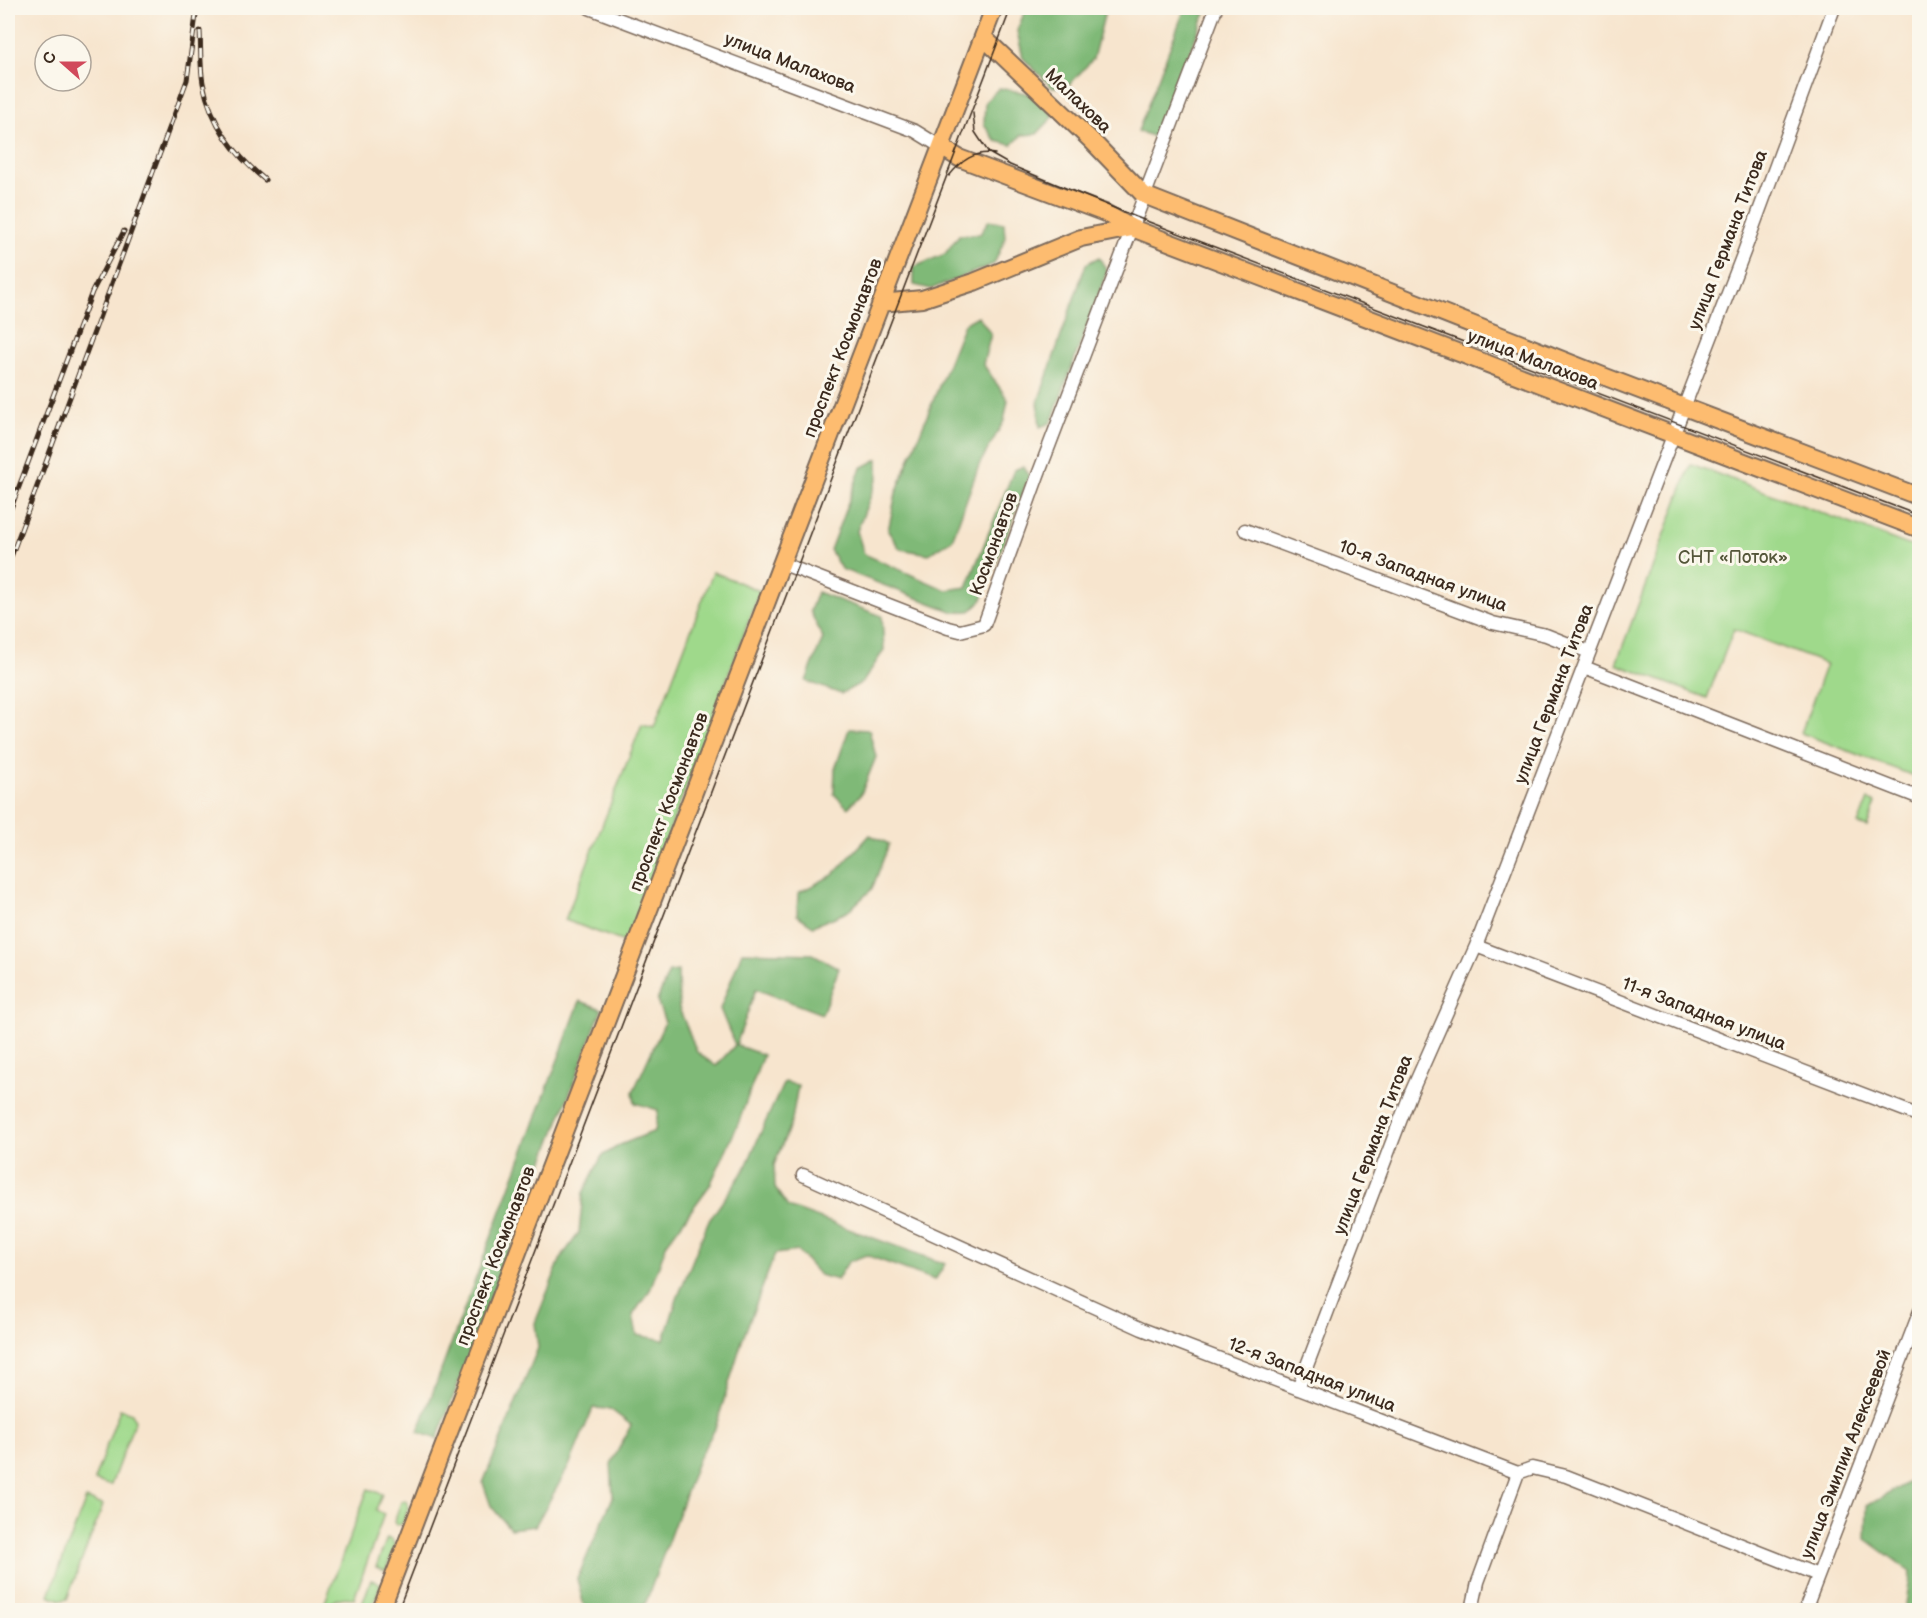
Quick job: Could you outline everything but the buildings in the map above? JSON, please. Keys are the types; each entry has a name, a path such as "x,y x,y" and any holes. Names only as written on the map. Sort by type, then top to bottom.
{"main road":[{"name":"проспект Космонавтов","path":"381,1611 994,8"},
{"name":"Малахова","path":"983,37 1092,141 1144,195"},
{"path":"941,147 959,158 1105,213 1132,228"},
{"name":"улица Малахова","path":"1144,195 1920,497"},
{"path":"880,303 922,299 974,282 1081,238 1132,228"},
{"name":"улица Малахова","path":"1132,228 1920,529"}],"street":[{"name":"улица Малахова","path":"589,8 915,131 941,147"},
{"path":"1132,228 1216,8"},
{"name":"улица Германа Титова","path":"1298,1389 1410,1095 1476,946 1744,252 1834,8"},
{"name":"Космонавтов","path":"782,563 948,628 960,631 984,625 1132,228"},
{"name":"10-я Западная улица","path":"1245,530 1493,623 1546,635 1589,652"},
{"path":"1584,667 1920,798"},
{"name":"11-я Западная улица","path":"1476,946 1920,1116"},
{"name":"12-я Западная улица","path":"803,1175 1142,1329 1518,1473 1532,1468 1566,1476 1818,1575"},
{"name":"улица Эмилии Алексеевой","path":"1805,1611 1920,1311"},
{"path":"1472,1611 1478,1582 1518,1473"}],"green space":[{"path":"1026,8 1106,8 1093,59 1068,86 1052,87 1023,58 1017,31"},
{"path":"1185,8 1207,8 1157,138 1138,131"},
{"path":"999,88 1031,94 1054,116 1037,134 1022,135 1012,145 996,141 984,125 985,102"},
{"path":"989,220 1004,223 1005,239 994,264 931,289 914,285 914,267 945,254 959,235 980,234"},
{"path":"1099,257 1107,271 1051,423 1040,427 1038,402 1086,264"},
{"path":"978,316 991,334 983,364 1008,400 1004,421 979,465 952,540 929,554 900,549 888,531 896,493 964,324"},
{"path":"878,459 878,477 857,531 864,554 946,590 967,587 1014,470 1024,466 1029,476 981,602 970,611 954,612 841,569 830,550 861,468"},
{"name":"СНТ «Поток»","path":"1691,464 1919,549 1919,778 1801,733 1826,664 1734,629 1707,698 1616,664"},
{"path":"713,572 760,591 627,943 565,920 642,724 654,727"},
{"path":"817,592 882,616 884,650 863,682 841,694 806,681 823,638 810,611"},
{"path":"849,729 869,730 876,757 861,794 848,808 834,794 835,769"},
{"path":"1868,800 1876,803 1867,827 1858,824"},
{"path":"870,835 889,844 872,889 847,912 813,926 797,915 798,893 833,875"},
{"path":"742,952 813,954 839,968 822,1014 756,989 736,1045 763,1055 738,1124 710,1185 667,1243 650,1290 633,1315 637,1335 664,1340 677,1299 708,1222 745,1169 784,1082 798,1085 792,1120 774,1165 775,1188 788,1207 945,1264 935,1280 866,1255 848,1262 837,1280 819,1275 798,1251 775,1254 742,1341 715,1429 698,1459 646,1602 640,1610 585,1610 577,1579 613,1497 611,1464 631,1425 610,1409 593,1408 569,1466 535,1526 510,1529 491,1506 483,1483 538,1348 535,1323 561,1258 579,1233 583,1193 602,1156 620,1145 655,1131 658,1110 635,1103 633,1092 665,1022 657,1001 669,972 678,971 679,1008 697,1052 716,1066 735,1045 720,1009"},
{"path":"580,1001 602,1009 437,1439 418,1432"},
{"path":"120,1409 132,1413 135,1420 111,1485 108,1485 94,1480"},
{"path":"1919,1476 1919,1610 1905,1610 1911,1572 1866,1539 1867,1506"},
{"path":"368,1489 382,1494 376,1510 384,1514 354,1599 340,1598 322,1610"},
{"path":"86,1499 103,1505 67,1599 61,1600 49,1595"},
{"path":"405,1500 409,1507 402,1524 396,1525 394,1522 401,1502"},
{"path":"387,1538 392,1540 395,1547 386,1570 376,1567"},
{"path":"371,1580 381,1584 371,1610 360,1610"}],"tram line":[{"path":"398,1610 1011,8"},
{"path":"973,113 975,132 989,153 1010,165 1136,217 1920,516"},
{"path":"949,176 958,166 975,155 995,154"}],"railway":[{"path":"8,565 187,80 197,8"},
{"path":"200,31 202,77 212,112 234,149 265,180"},
{"path":"8,516 92,292 124,231"}]}
